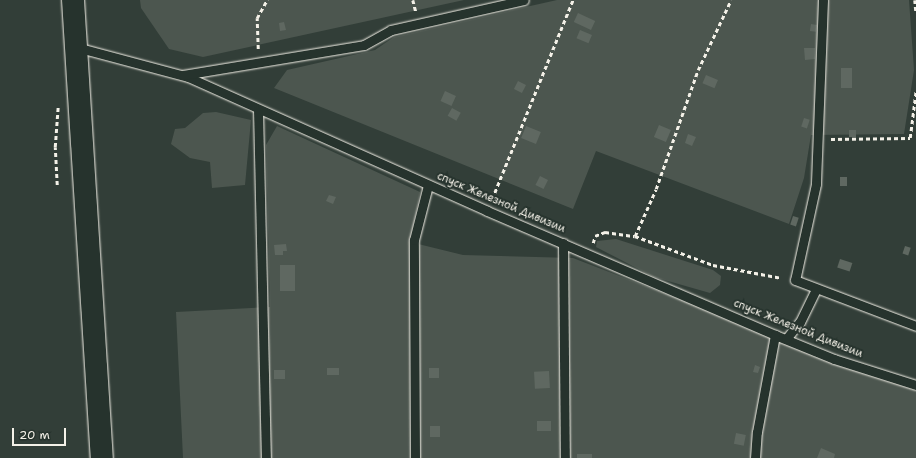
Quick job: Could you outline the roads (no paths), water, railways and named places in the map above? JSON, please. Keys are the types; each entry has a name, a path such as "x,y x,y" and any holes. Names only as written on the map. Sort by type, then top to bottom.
{"street":[{"path":"73,0 102,458"}],"lane":[{"path":"182,75 258,61 364,45 391,30 524,0"},
{"path":"823,0 816,184 795,280 916,326"},
{"name":"спуск Железной Дивизии","path":"75,47 182,75 487,211 775,335 834,359 916,385"},
{"path":"258,110 266,458"},
{"path":"415,458 414,240 428,184"},
{"path":"563,243 565,458"},
{"path":"786,339 800,322 816,289"},
{"path":"755,458 757,432 775,335"}]}
